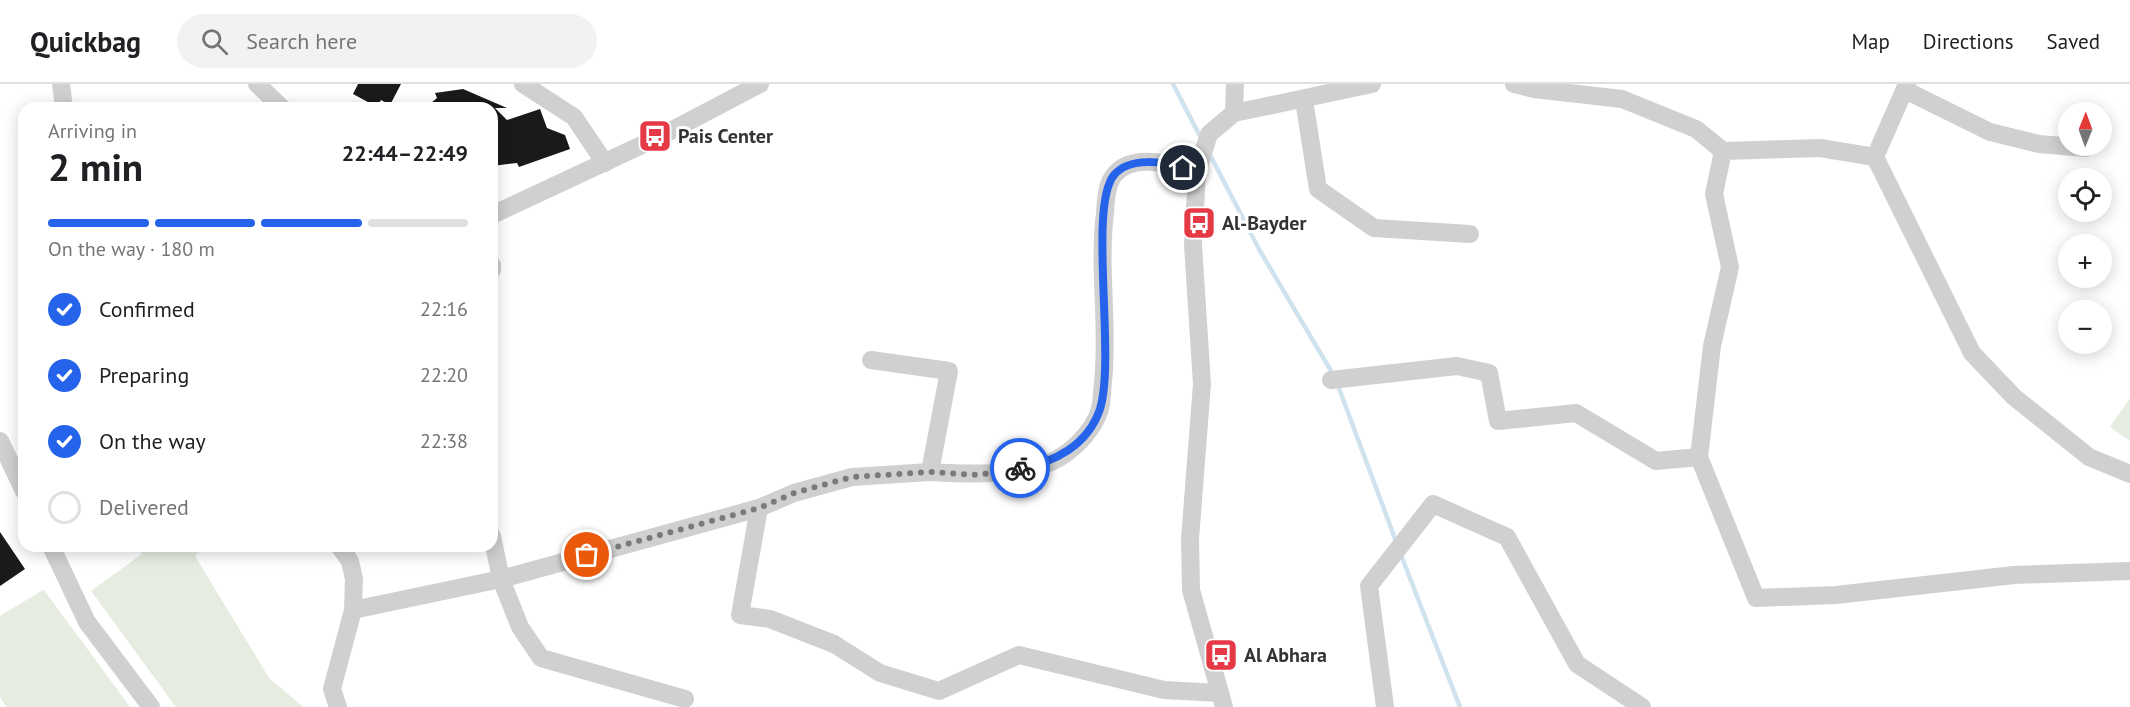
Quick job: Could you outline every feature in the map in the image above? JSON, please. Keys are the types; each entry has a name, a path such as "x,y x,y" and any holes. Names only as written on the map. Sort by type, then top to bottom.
{"street":[{"path":"61,84 62,102"},
{"path":"257,84 276,102"},
{"path":"523,84 574,117 605,163"},
{"path":"498,212 605,163 760,84"},
{"path":"1234,113 1235,84"},
{"path":"759,508 740,615 770,619 834,644 880,673 939,692 1019,655 1164,690 1222,700 1191,590 1190,539 1202,384 1193,245 1197,172 1209,134 1234,113 1372,84"},
{"path":"1514,84 1534,89 1622,99 1696,129 1723,151 1820,148 1875,157"},
{"path":"1875,157 1906,87 1990,132 2039,144 2058,146"},
{"path":"1304,100 1318,189 1374,228 1470,234"},
{"path":"1723,151 1714,194 1731,267 1712,346 1699,457 1755,598 1836,595 2014,575 2130,571"},
{"path":"1875,157 1972,353 2014,397 2090,457 2130,474"},
{"path":"353,610 501,579 759,508 794,493 852,477 930,472 978,475 1045,465 1074,447 1089,431 1100,409 1106,353 1103,228 1107,191 1114,174 1128,165 1146,162 1170,164 1197,172"},
{"path":"871,360 949,371 930,472"},
{"path":"1331,380 1456,366 1489,373 1498,421 1576,412 1656,461 1699,457"},
{"path":"0,441 18,478"},
{"path":"1385,707 1369,586 1433,504 1507,537 1577,664 1642,707"},
{"path":"54,552 87,622 151,707"},
{"path":"338,707 332,689 353,610 354,579 350,561 343,552"},
{"path":"495,552 501,579 520,627 542,658 685,699"}],"shaded area":[{"path":"2130,398 2130,441 2110,427"},
{"path":"140,552 199,552 195,556 269,678 303,707 176,707 91,591 142,554"},
{"path":"43,590 130,707 6,707 0,697 0,616"}],"building":[{"path":"358,84 401,84 392,102 381,100 380,102 368,102 353,94"},
{"path":"463,89 493,102 432,102 437,98 435,93"},
{"path":"540,109 547,128 565,135 570,149 519,167 517,163 498,165 498,111 507,120"},
{"path":"0,532 25,569 0,586"}],"waterway":[{"path":"1173,84 1202,140"},
{"path":"1209,153 1260,251 1334,376"},
{"path":"1337,383 1397,544"},
{"path":"1401,555 1460,707"}],"way so far":[{"path":"587,555 759,508 794,493 852,477 930,472 978,475 1020,468"}],"place":[{"name":"Pais Center","path":"655,136"},
{"name":"Al-Bayder","path":"1199,223"},
{"name":"Al Abhara","path":"1221,655"}],"route":[{"path":"1020,468 1045,465 1074,447 1089,431 1100,409 1106,353 1103,228 1107,191 1114,174 1128,165 1146,162 1170,164 1183,168"}]}
